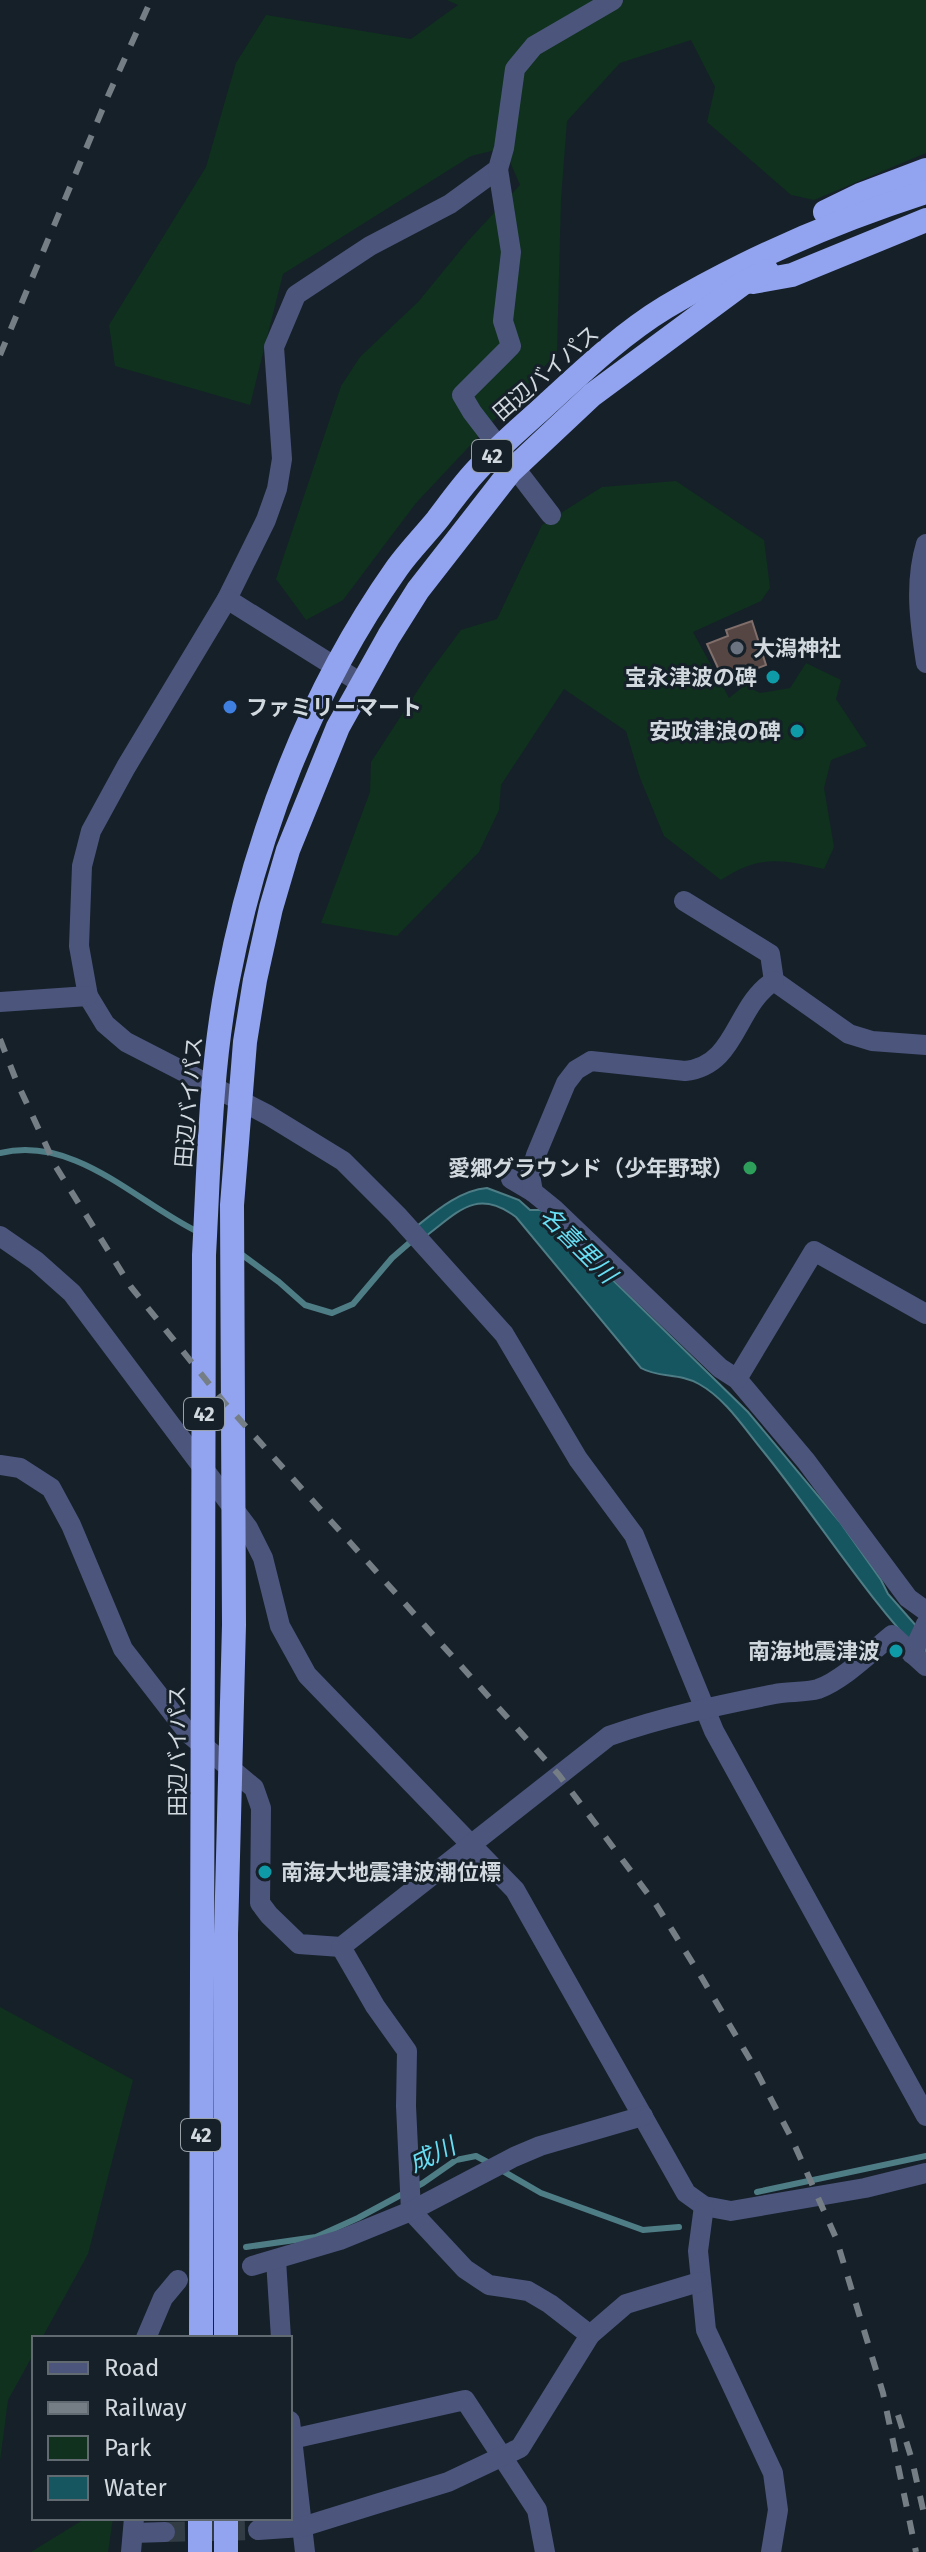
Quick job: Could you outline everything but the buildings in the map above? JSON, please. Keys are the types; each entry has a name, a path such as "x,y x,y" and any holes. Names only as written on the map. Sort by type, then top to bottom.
{"highway":[{"name":"42","path":"662,309 714,272 783,232 860,195 926,170"},
{"name":"田辺バイパス","path":"201,2336 204,1255 216,1070 227,985 272,810 337,667 398,568 476,471 592,363 662,309 722,276 859,213 926,192"},
{"name":"42","path":"226,2336 226,1934 234,1625 232,1205 245,1042 271,908 288,850 310,791 361,683 418,590 510,472 592,395 742,284 827,242 926,204"},
{"name":"42","path":"742,284 792,275 926,220"},
{"path":"200,2520 200,2552"},
{"path":"226,2520 226,2552"}],"street":[{"path":"551,515 462,395 511,346 503,321 511,252 498,169 515,69 534,46 613,0"},
{"path":"498,169 450,204 370,246 296,295 274,347 282,459 277,489 266,520 227,599 91,831 82,866 79,946 88,996 105,1024 126,1042 268,1115 343,1161 402,1220 504,1334 578,1459 634,1535 704,1709 926,2116"},
{"path":"926,544 922,557 918,615 926,663"},
{"path":"227,599 361,683"},
{"path":"684,901 770,954 774,981 849,1034 872,1041 926,1045"},
{"path":"533,1192 530,1175 536,1155 566,1083 576,1070 591,1061 685,1071 698,1069 721,1053 755,997 763,987 774,981"},
{"path":"0,1002 88,996"},
{"path":"511,1179 533,1192 720,1368 737,1379 806,1461 908,1598 926,1611"},
{"path":"0,1236 36,1261 72,1293 248,1528 263,1558 280,1626 307,1675 515,1890 686,2193 704,2206 731,2211 865,2188 926,2173"},
{"path":"737,1379 814,1251 926,1314"},
{"path":"0,1465 20,1468 51,1488 71,1525 123,1649 188,1733 254,1788 261,1808 260,1903 299,1944 341,1947 609,1736 704,1709 779,1693 817,1689 848,1670 892,1635 917,1656 926,1624"},
{"path":"341,1947 375,2006 407,2051 411,2211 465,2269 489,2285 528,2291 590,2335"},
{"path":"252,2266 340,2240 411,2211 540,2146 643,2116"},
{"path":"704,2206 698,2251 706,2330 773,2473 778,2510 771,2552"},
{"path":"276,2260 281,2336"},
{"path":"147,2336 163,2298 178,2280"},
{"path":"258,2530 302,2527 448,2482 520,2448 590,2335 626,2304 699,2282"},
{"path":"292,2430 465,2400 537,2510 545,2552"},
{"path":"292,2439 305,2552"},
{"path":"133,2534 165,2532"}],"green space":[{"path":"447,0 926,0 926,153 814,200 791,195 707,122 715,87 691,40 620,63 567,121 561,199 557,353 416,503 343,600 306,620 276,579 341,386 360,357 419,301 468,241 520,185 504,148 471,156 283,274 250,405 115,366 109,325 206,167 236,63 266,15 411,39 458,5"},
{"path":"676,481 764,540 770,588 761,601 693,632 729,698 745,685 760,693 790,688 806,663 841,680 836,699 867,746 831,760 824,788 834,847 824,869 771,861 748,866 721,880 664,836 640,778 626,731 564,689 501,785 499,810 479,852 397,936 321,923 370,792 371,762 461,630 497,619 542,525 602,487"},
{"path":"0,2007 133,2080 88,2254 43,2336 32,2336 32,2357 8,2400 0,2461"},
{"path":"83,2520 113,2520 108,2552 31,2552"}],"water":[{"path":"487,1188 519,1200 530,1210 541,1210 748,1412 840,1522 888,1594 926,1637 926,1659 862,1583 726,1406 709,1390 692,1381 641,1368 516,1217 502,1208 479,1204 459,1211 426,1236 417,1226 459,1197"}],"waterway":[{"name":"名喜里川","path":"0,1153 27,1150 79,1162 198,1232"},
{"name":"名喜里川","path":"237,1251 305,1305 332,1313 353,1304 392,1258 415,1238"},
{"name":"成川","path":"246,2247 316,2237 423,2183 456,2160 476,2156 491,2164"},
{"name":"成川","path":"757,2192 926,2156"},
{"name":"成川","path":"501,2170 541,2193 643,2230 679,2227"}],"tunnel":[{"path":"165,2532 258,2530"}],"railway":[{"path":"0,355 151,0"},
{"path":"0,1039 56,1167 131,1287 223,1401 559,1775 657,1906 702,1978 791,2137 836,2238 883,2393 916,2552"},
{"path":"898,2415 926,2523"}],"place":[{"name":"大潟神社","path":"737,648"},
{"name":"宝永津波の碑","path":"773,677"},
{"name":"ファミリーマート","path":"230,707"},
{"name":"安政津浪の碑","path":"797,731"},
{"name":"愛郷グラウンド（少年野球）","path":"750,1168"},
{"name":"南海地震津波","path":"896,1651"},
{"name":"南海大地震津波潮位標","path":"265,1872"}]}
